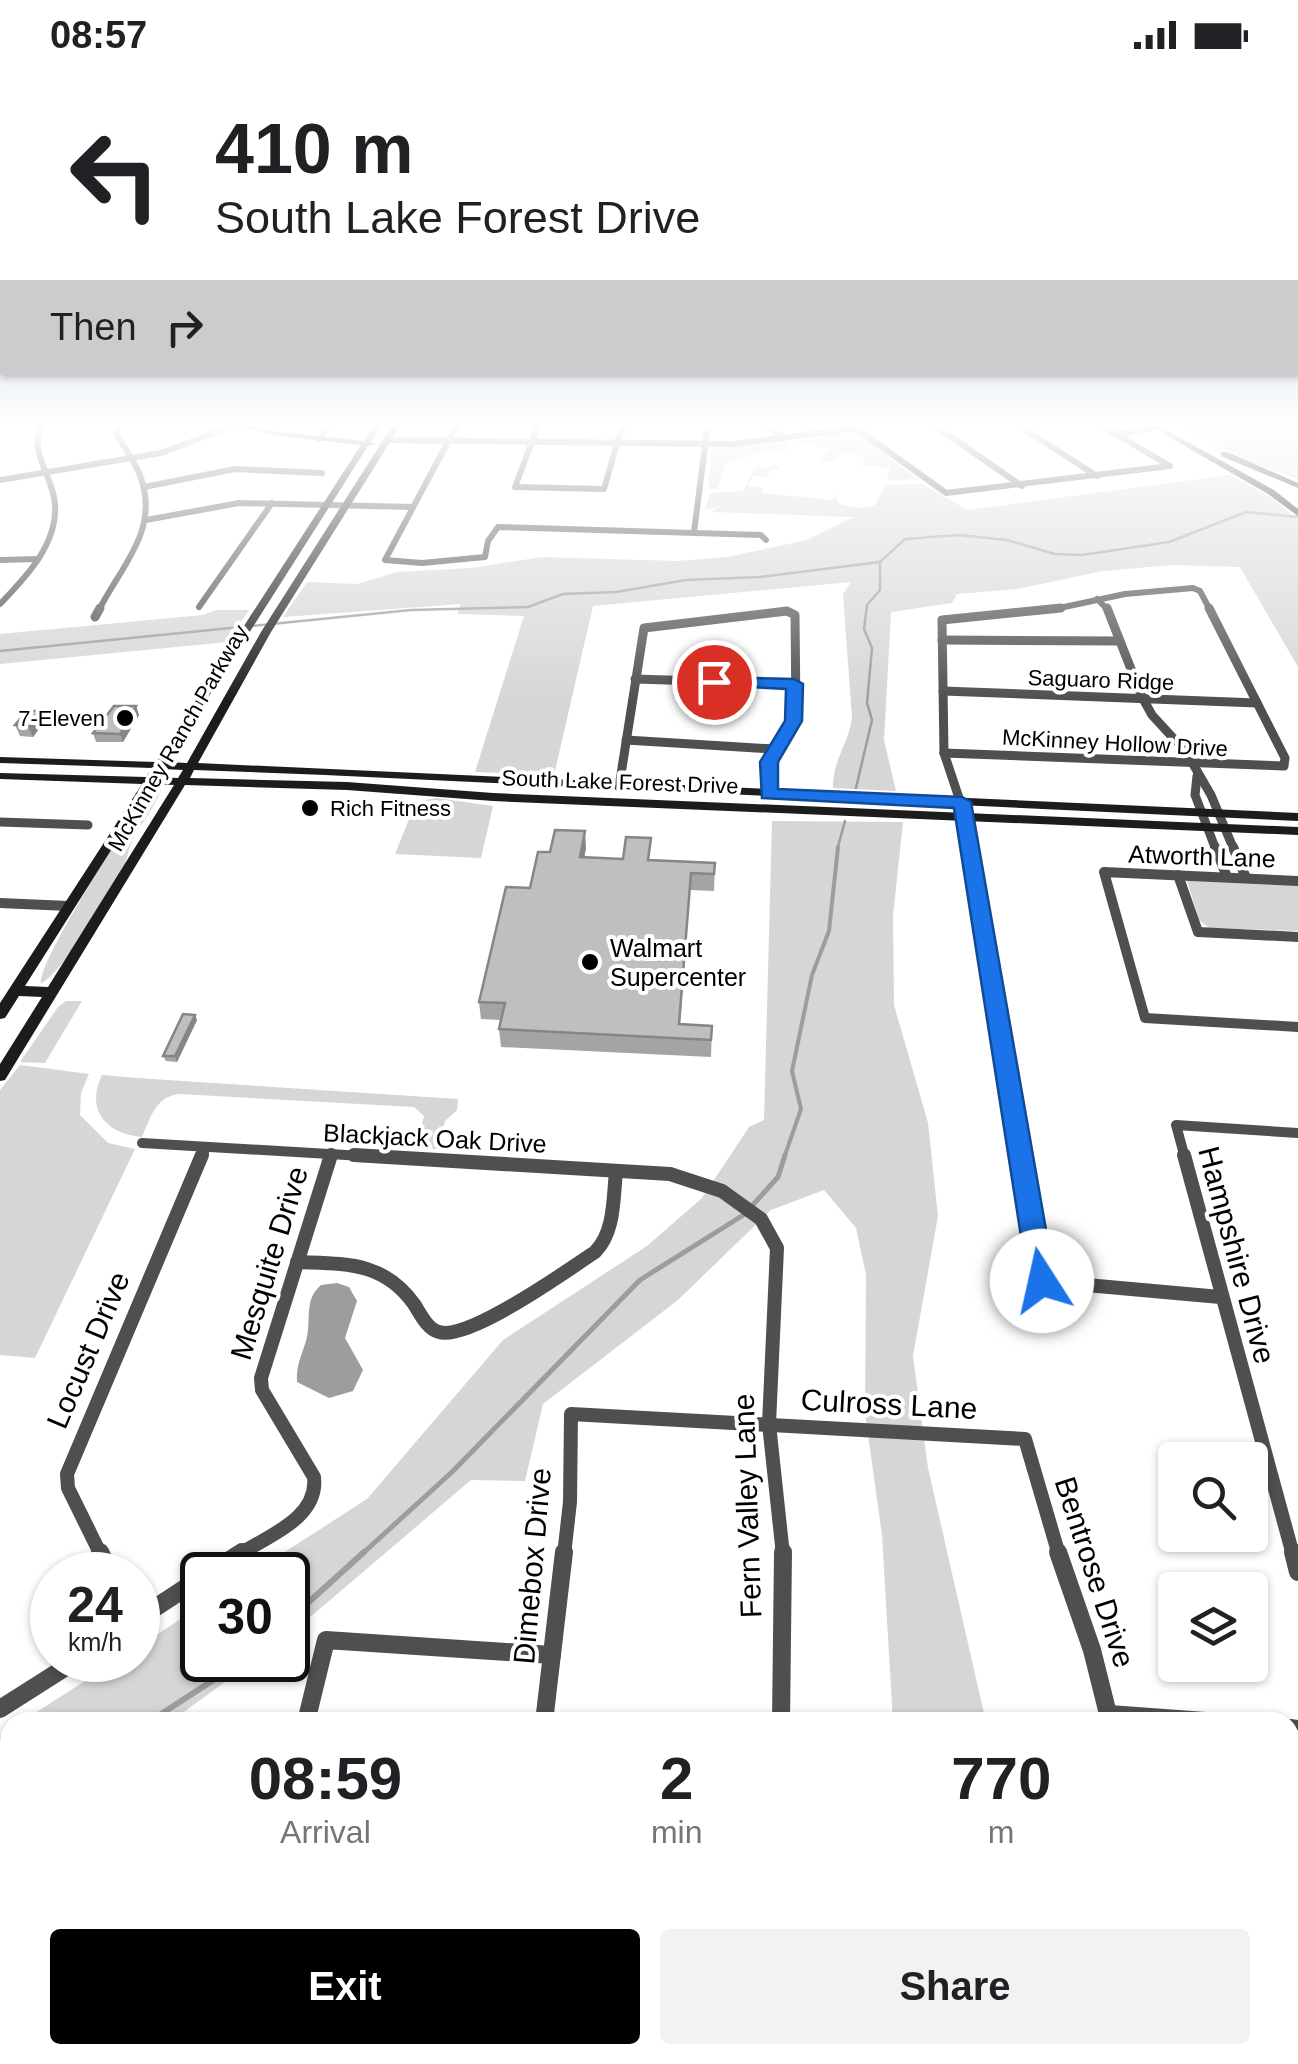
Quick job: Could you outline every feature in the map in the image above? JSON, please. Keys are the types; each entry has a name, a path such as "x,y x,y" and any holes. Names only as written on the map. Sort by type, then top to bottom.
{"main road":[{"name":"McKinney Ranch Parkway","path":"0,1014 319,516"},
{"name":"McKinney Ranch Parkway","path":"0,1076 182,781 278,612 340,516"},
{"path":"226,658 245,658 240,678"},
{"path":"0,760 190,766"},
{"name":"South Lake Forest Drive","path":"190,766 619,787 769,801"},
{"name":"South Lake Forest Drive","path":"0,776 347,786 510,798 769,801 964,809 1203,820 1225,827 1298,830"},
{"path":"510,798 514,782"},
{"name":"South Lake Forest Drive","path":"1203,820 1219,814 1298,817"},
{"path":"14,991 52,992"}],"street":[{"path":"0,604 38,559 55,516"},
{"path":"94,617 129,564 146,516"},
{"path":"146,520 169,516"},
{"path":"200,607 263,516"},
{"path":"408,516 384,560 438,562 485,557 488,541 498,526 760,535 766,540"},
{"path":"694,532 696,516"},
{"path":"0,560 38,559"},
{"path":"1220,1297 1042,1281 964,809 944,753 942,620 1046,610 1097,598 1193,588 1200,592 1257,703"},
{"path":"1097,598 1107,608 1152,715 1186,752 1219,814 1246,878"},
{"path":"619,787 644,628 791,612 794,721 769,762 769,801"},
{"path":"942,640 1120,641"},
{"path":"634,679 794,684"},
{"name":"Saguaro Ridge","path":"943,692 1257,703"},
{"name":"McKinney Hollow Drive","path":"944,753 1284,766 1285,758 1257,703"},
{"path":"626,740 774,749"},
{"path":"1196,776 1195,795 1226,877"},
{"path":"0,822 88,825"},
{"name":"Atworth Lane","path":"1298,880 1104,872 1145,1018 1298,1026"},
{"path":"1178,876 1198,932 1298,937"},
{"path":"0,903 69,906"},
{"name":"Hampshire Drive","path":"1298,1133 1176,1126 1298,1572"},
{"name":"Blackjack Oak Drive","path":"142,1143 670,1174 722,1191"},
{"name":"Locust Drive","path":"100,1552 68,1488 67,1474 206,1147"},
{"name":"Mesquite Drive","path":"242,1552 304,1513 316,1493 314,1477 262,1390 260,1378 331,1154"},
{"path":"298,1262 369,1265 386,1271 439,1332 467,1331 595,1252 604,1242 616,1172"},
{"name":"Fern Valley Lane","path":"722,1191 761,1219 777,1248 770,1424 783,1549 781,1712"},
{"name":"Culross Lane","path":"571,1414 1024,1439"},
{"name":"Dimebox Drive","path":"545,1712 570,1502 571,1414"},
{"name":"Bentrose Drive","path":"1024,1439 1032,1479 1108,1712"},
{"path":"308,1712 326,1640 552,1655"},
{"path":"0,1709 42,1682"}],"shaded area":[{"path":"827,516 1293,516 1298,520 1298,667 1240,567 1173,565 1103,571 1017,589 957,594 952,603 891,612 884,740 896,791 833,788 835,768 852,718 843,594 851,582 593,606 554,775 475,772 524,616 457,614 461,604 283,617 307,582 357,584 397,572 471,568 542,557 677,561 727,557 807,540 854,517"},
{"path":"216,610 249,610 228,642 0,664 0,634 203,615"},
{"path":"155,787 161,790 158,797 133,839 125,865 108,896 74,948 41,984 68,922 137,809"},
{"path":"436,798 493,806 481,858 395,854 416,802"},
{"path":"772,821 903,822 893,916 894,1005 928,1123 938,1216 913,1356 928,1468 984,1712 892,1712 882,1535 865,1413 866,1275 856,1228 824,1190 771,1210 678,1300 543,1404 525,1481 471,1480 310,1617 310,1552 285,1552 367,1499 503,1340 647,1246 702,1198 749,1127 764,1120"},
{"path":"1187,880 1298,885 1298,931 1209,928 1199,920"},
{"path":"66,1001 82,1001 45,1063 20,1062 58,1007"},
{"path":"20,1065 89,1074 81,1093 80,1115 108,1143 135,1149 35,1358 0,1355 0,1090"},
{"path":"102,1075 458,1099 457,1110 445,1121 438,1149 416,1149 424,1116 414,1107 179,1094 159,1104 142,1137 118,1131 102,1118 96,1099"},
{"path":"337,1283 349,1287 357,1301 345,1338 363,1370 353,1391 329,1398 297,1382 297,1376 312,1297 321,1285"},
{"path":"180,1619 180,1682 225,1682 184,1712 37,1712 84,1682 160,1682 160,1633"}],"building":[{"path":"114,706 136,706 120,734 93,733"},
{"path":"27,711 39,711 28,726 15,725"},
{"name":"Walmart Supercenter","path":"555,830 585,831 580,857 623,859 626,837 651,838 648,860 715,863 714,874 691,873 679,1024 712,1026 711,1040 499,1029 505,1003 479,1002 506,887 530,888 538,852 550,852"},
{"path":"183,1014 195,1015 175,1056 163,1056"}],"waterway":[{"path":"880,562 905,539 959,535 1007,540 1055,554 1082,555 1169,542 1236,516"},
{"path":"1288,516 1298,517"},
{"path":"0,651 411,610 528,607 563,594 616,592 686,580 760,577 880,562"},
{"path":"856,788 872,720 867,703 872,648 864,629 867,605 880,590 880,562"},
{"path":"837,850 845,821"},
{"path":"785,1156 801,1109 792,1071 812,975 829,931 838,847"},
{"path":"751,1207 778,1177 785,1156"},
{"path":"361,1555 452,1472 640,1280 745,1214"},
{"path":"310,1601 364,1552"},
{"path":"164,1712 210,1682"}],"place":[{"name":"7-Eleven","path":"125,718"},
{"name":"Rich Fitness","path":"310,808"},
{"name":"Walmart Supercenter","path":"590,962"}],"route":[{"path":"714,682 794,684 794,721 769,762 769,794 962,802 1042,1281"}]}
